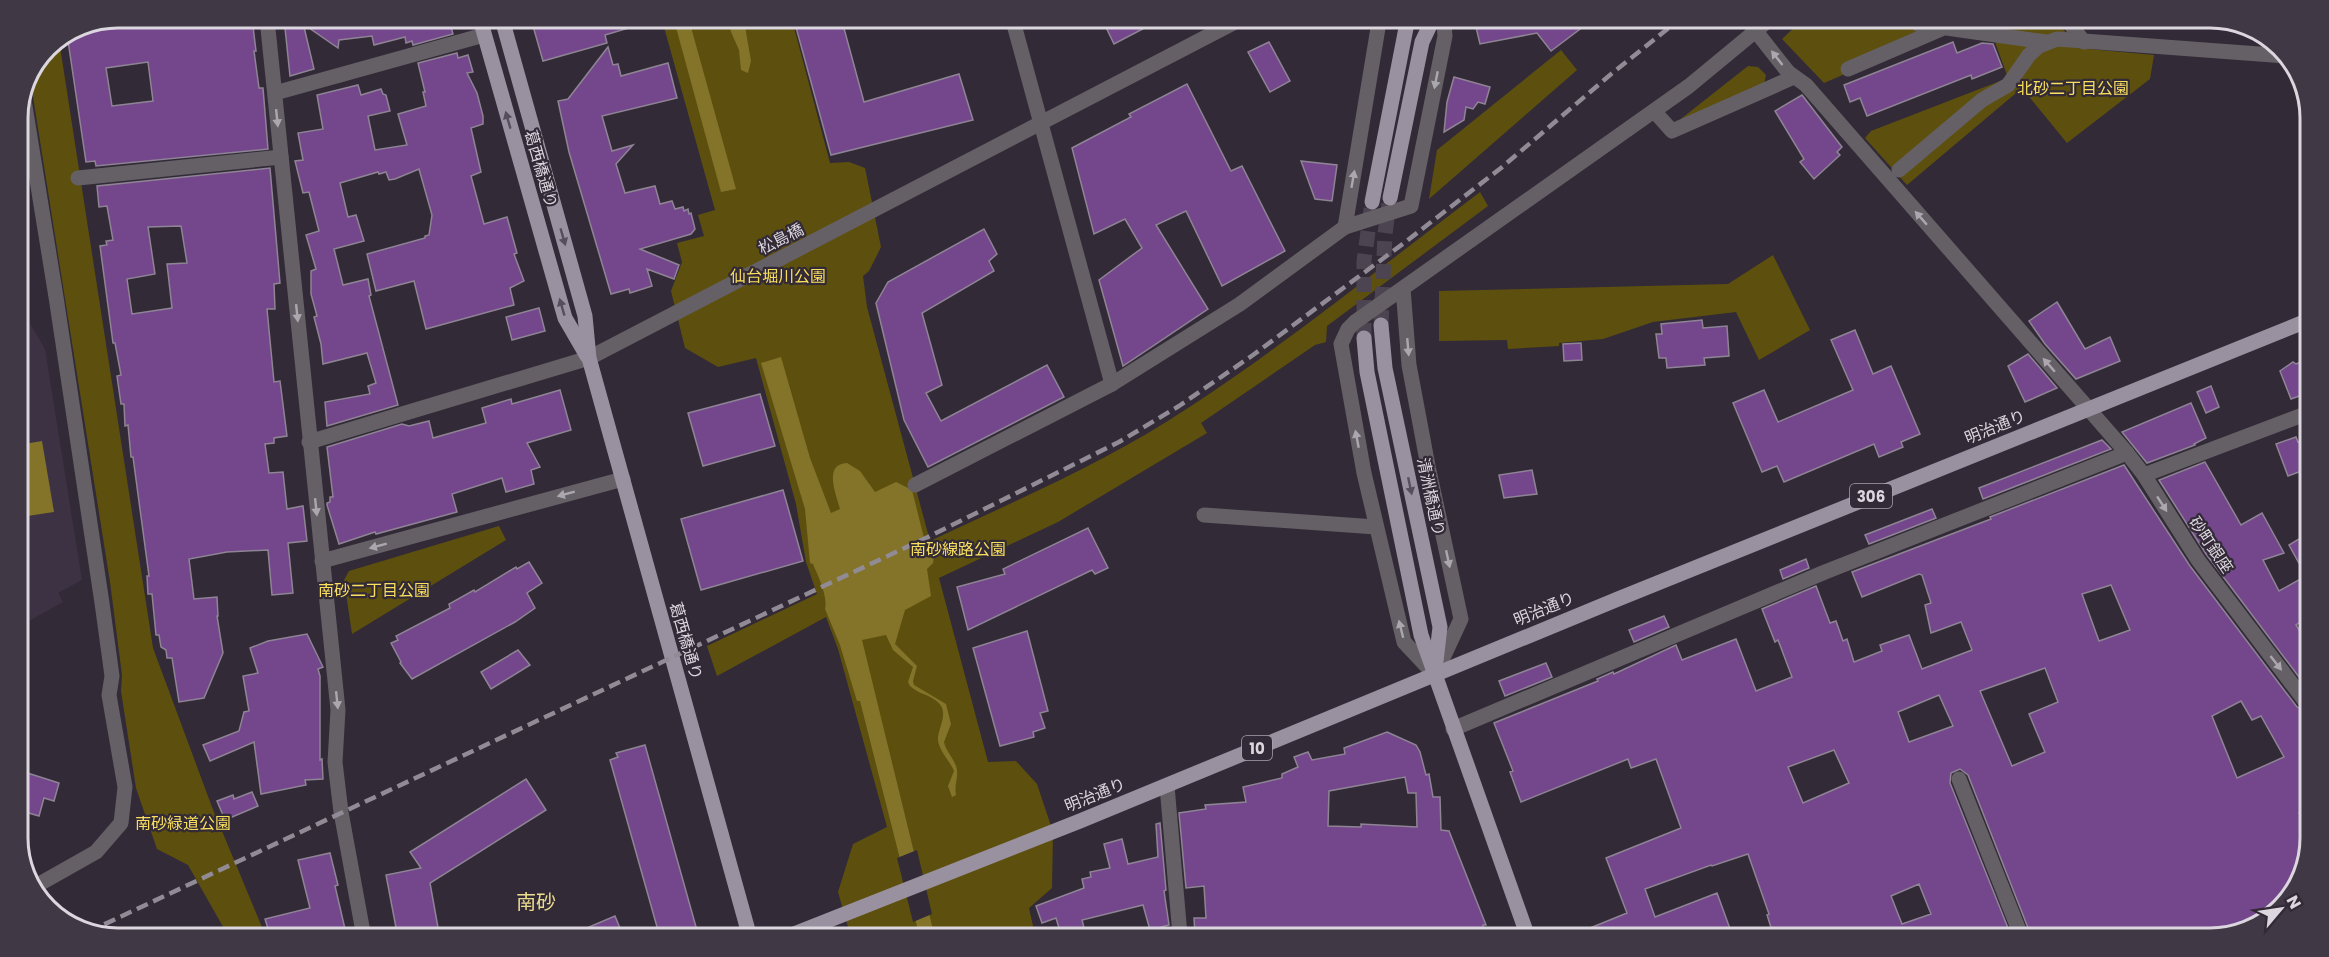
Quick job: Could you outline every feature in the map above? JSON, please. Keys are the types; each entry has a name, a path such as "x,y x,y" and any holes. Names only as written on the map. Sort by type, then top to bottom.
{"main road":[{"name":"葛西橋通り","path":"482,28 565,318 589,358"},
{"name":"葛西橋通り","path":"505,28 585,316 589,358 747,928"},
{"path":"1372,202 1405,28"},
{"path":"1390,198 1422,42 1429,28"},
{"name":"明治通り","path":"809,928 1167,786 2300,324"},
{"name":"清洲橋通り","path":"1381,326 1385,368 1440,627 1435,675"},
{"name":"清洲橋通り","path":"1364,338 1367,372 1420,635 1525,928"}],"street":[{"path":"268,28 338,710 335,762 341,812 362,928"},
{"path":"1015,28 1112,384"},
{"name":"松島橋","path":"309,442 589,358 1224,28"},
{"path":"1350,226 1378,28"},
{"path":"915,485 1112,384 1240,304 1350,226 1412,206 1445,36 1444,28"},
{"path":"1403,288 1410,365 1428,466 1461,619 1435,675 1404,642 1359,451 1341,344 1348,329 1355,322 1403,288 1654,111 1689,86 1755,28"},
{"name":"砂町銀座","path":"1758,28 1788,72 1813,93 2127,453 2144,475 2198,560 2300,694"},
{"path":"1936,28 2046,42"},
{"path":"2073,28 2084,42"},
{"path":"1848,69 1941,29"},
{"path":"275,93 484,35"},
{"path":"1899,170 1982,100 2008,85 2029,55 2046,42 2057,39 2274,55"},
{"path":"1654,111 1672,131 1794,77"},
{"path":"29,132 102,603 112,676 109,695 125,787 121,823 96,852 41,883"},
{"path":"78,178 281,157"},
{"path":"2144,475 2300,415"},
{"path":"1453,729 1825,572 2127,453"},
{"path":"322,561 622,479"},
{"path":"1204,515 1376,527"},
{"path":"1959,779 2018,928"},
{"path":"1167,786 1179,896 1180,928"}],"shaded area":[{"path":"676,28 691,28 736,189 721,192"},
{"path":"730,28 745,28 751,61 748,73 741,70 739,50"},
{"path":"29,322 45,349 82,580 58,593 63,602 29,621"},
{"path":"781,357 810,458 831,513 840,509 833,474 840,465 847,463 860,471 875,492 896,482 912,490 929,558 934,557 933,563 927,569 931,596 905,610 895,644 917,666 914,685 946,704 951,724 944,742 957,770 956,795 952,797 948,786 954,771 940,748 938,740 943,714 940,704 910,686 908,682 913,667 893,650 886,635 862,640 933,928 917,928 860,701 857,701 840,645 825,609 822,586 813,564 810,563 805,509 761,363"},
{"path":"42,441 54,512 29,516 29,443"}],"green space":[{"name":"仙台堀川公園","path":"664,28 794,28 830,163 849,162 865,168 881,247 869,271 863,276 867,307 930,541 1094,463 1157,428 1263,357 1480,192 1488,206 1327,326 1326,342 1315,345 1201,423 1207,433 1058,522 939,578 988,762 1016,761 1037,784 1053,832 1052,888 1029,908 1033,928 848,928 838,892 853,844 887,827 838,649 826,617 717,676 707,646 817,594 806,562 796,504 756,358 718,367 685,348 671,291 682,262 677,243 704,236 698,215 715,210"},
{"name":"北砂二丁目公園","path":"1794,28 2062,28 2078,48 2154,55 2150,79 2067,143 2022,88 1907,185 1865,138 1871,131 2008,78 1994,39 1940,33 1824,83 1782,39"},
{"name":"南砂緑道公園","path":"61,50 153,648 212,807 262,928 224,928 188,865 157,849 136,788 121,691 122,675 110,582 33,94 47,64"},
{"path":"1561,50 1577,70 1429,199 1437,150"},
{"path":"1748,66 1758,67 1766,75 1764,84 1677,122"},
{"path":"1773,255 1810,330 1759,360 1736,312 1653,322 1603,339 1559,343 1559,346 1508,349 1507,340 1439,341 1439,291 1728,284"},
{"name":"南砂二丁目公園","path":"499,526 506,540 352,634 344,580 349,571"}],"pier":[{"path":"917,850 932,914 913,922 897,858"}],"building":[{"path":"118,28 253,28 259,88 263,88 268,149 96,166 95,161 86,162 69,44 84,35","holes":["148,62 153,101 112,106 106,68"]},
{"path":"285,28 304,28 314,69 290,76"},
{"path":"309,28 451,28 453,34 413,45 412,41 406,43 405,37 374,45 372,36 339,40 338,48"},
{"path":"534,28 629,28 605,35 607,43 543,61"},
{"path":"796,28 844,28 864,102 959,74 973,120 831,155"},
{"path":"1106,28 1145,28 1114,44"},
{"path":"1476,28 1581,28 1551,51 1537,33 1480,44"},
{"path":"1269,42 1290,81 1270,92 1248,52"},
{"path":"1953,42 1957,53 1982,43 1993,44 2002,67 1972,79 1971,75 1867,116 1860,98 1850,102 1844,85"},
{"path":"608,47 613,65 618,64 621,76 668,63 677,98 602,116 612,151 633,145 616,164 625,193 655,186 660,204 672,201 675,209 683,207 684,211 688,209 695,229 691,234 640,249 679,265 674,279 647,269 652,286 630,293 629,289 611,294 569,152 558,101 568,99"},
{"path":"457,53 458,58 468,55 473,72 467,73 477,93 483,116 483,124 471,128 481,172 471,176 484,224 507,217 517,253 514,254 524,281 510,288 514,305 426,329 414,281 376,291 367,254 429,235 432,215 419,169 395,179 389,180 386,172 379,174 378,172 340,183 348,217 356,215 364,241 334,249 343,285 368,279 371,295 369,296 398,405 327,426 325,402 370,394 368,386 376,383 367,353 323,364 314,317 317,316 311,294 311,271 316,269 306,235 319,231 309,192 303,193 295,161 303,160 298,133 323,129 317,95 358,85 361,95 381,89 386,95 390,111 368,116 375,150 407,145 398,114 426,106 418,63"},
{"path":"1454,77 1490,87 1485,104 1478,102 1473,109 1466,107 1464,120 1444,132 1447,102"},
{"path":"1187,84 1231,171 1242,166 1285,251 1222,286 1186,211 1156,225 1208,309 1123,366 1099,280 1142,248 1125,219 1094,234 1072,148 1131,117 1129,114"},
{"path":"1802,95 1842,147 1837,152 1840,155 1814,179 1800,162 1804,159 1775,111"},
{"path":"1301,161 1337,165 1332,201 1315,199"},
{"path":"270,168 280,283 274,284 275,309 267,309 274,382 280,381 287,436 274,438 274,443 265,444 269,473 283,472 287,509 303,506 307,541 288,543 293,593 272,595 268,550 227,552 189,559 194,599 217,597 217,616 223,653 204,698 179,702 172,658 167,658 166,650 161,647 159,635 156,635 152,594 148,594 147,576 149,576 133,457 131,457 128,425 125,426 124,404 121,404 117,376 121,375 115,343 113,343 100,246 107,245 106,241 113,240 107,206 99,207 97,186","holes":["181,226 187,263 167,264 172,308 132,314 127,279 155,274 148,227"]},
{"path":"984,229 997,254 989,261 994,271 922,313 942,385 926,393 941,421 1047,365 1064,397 928,467 904,420 876,303 888,282"},
{"path":"2057,302 2085,349 2110,337 2120,361 2076,379 2045,344 2029,321"},
{"path":"539,308 545,331 512,340 506,317"},
{"path":"1702,320 1703,328 1727,326 1729,356 1704,358 1705,365 1667,368 1666,358 1659,358 1656,334 1662,334 1661,324"},
{"path":"1855,330 1873,374 1891,366 1920,434 1901,442 1903,447 1879,457 1874,444 1784,482 1777,466 1762,472 1733,403 1764,390 1778,422 1853,390 1831,340"},
{"path":"1581,343 1582,360 1564,361 1563,344"},
{"path":"2028,354 2057,388 2025,402 2008,366"},
{"path":"2293,362 2296,364 2300,362 2300,396 2291,399 2280,371"},
{"path":"2211,386 2219,407 2206,413 2197,392"},
{"path":"560,390 571,430 527,443 540,467 531,470 534,484 506,492 502,478 452,494 457,512 376,534 375,532 339,544 327,505 330,497 333,497 327,447 402,424 409,426 429,421 433,438 486,423 482,408 511,399 512,404"},
{"path":"760,394 775,446 703,466 688,413"},
{"path":"2191,403 2206,438 2195,445 2147,463 2122,432"},
{"path":"2296,437 2298,442 2300,441 2300,472 2288,476 2276,444"},
{"path":"2102,440 2111,449 1983,499 1979,488"},
{"path":"2205,462 2241,525 2262,513 2284,553 2263,560 2279,591 2300,579 2300,622 2296,625 2300,631 2300,678 2206,554 2159,480"},
{"path":"2124,465 2190,566 2300,708 2300,838 2299,856 2291,879 2251,879 2251,919 2222,928 2028,928 1968,775 1960,769 1951,773 1950,783 2008,928 1771,928 1767,915 1769,914 1748,854 1645,889 1655,917 1717,893 1730,928 1590,928 1627,913 1606,858 1681,828 1656,759 1631,768 1628,759 1521,802 1510,772 1513,771 1494,723 1598,681 1597,679 1613,672 1614,674 1676,645 1682,660 1736,639 1756,691 1792,677 1778,640 1775,642 1762,609 1816,586 1830,623 1836,621 1843,641 1847,639 1854,662 1882,651 1880,645 1909,635 1922,669 1972,650 1961,622 1931,633 1925,605 1931,603 1922,575 1919,574 1862,597 1852,572","holes":["2111,585 2130,630 2099,641 2082,594","2045,668 2058,702 2029,714 2045,752 2012,766 1980,691","1939,695 1953,726 1909,742 1898,712","2241,701 2252,720 2261,716 2284,757 2237,778 2212,716","1834,750 1849,783 1803,803 1788,767","1919,884 1931,914 1902,924 1891,896"]},
{"path":"1532,470 1537,494 1504,498 1499,475"},
{"path":"783,490 803,561 701,590 681,519"},
{"path":"1932,509 1936,518 1869,544 1865,535"},
{"path":"1088,528 1108,568 1095,574 1092,570 968,630 957,587 1005,574 1003,569"},
{"path":"2300,538 2300,565 2289,545"},
{"path":"1806,559 1809,568 1783,579 1780,570"},
{"path":"529,562 542,583 527,593 535,608 515,622 412,679 400,663 391,643 398,640 396,636 450,608 449,604 474,590 475,592 516,567 517,569"},
{"path":"1664,616 1669,627 1634,642 1629,630"},
{"path":"1027,631 1048,711 1040,713 1045,728 1033,732 1034,737 1000,746 973,648"},
{"path":"307,634 323,667 318,669 320,676 320,760 322,759 323,779 305,780 306,785 261,794 254,742 210,761 203,745 239,731 244,712 249,711 243,676 258,673 250,648 268,641"},
{"path":"518,650 530,665 491,689 481,672"},
{"path":"1546,663 1552,677 1505,696 1499,681"},
{"path":"1387,732 1416,745 1426,775 1429,774 1433,797 1440,797 1441,830 1449,831 1486,925 1483,925 1483,928 1195,928 1194,918 1206,918 1204,886 1186,888 1179,813 1206,809 1205,805 1246,802 1243,787 1282,778 1282,774 1298,767 1294,757 1308,752 1312,760 1345,754 1344,748","holes":["1405,777 1408,793 1416,793 1417,827 1361,824 1361,827 1328,826 1329,791"]},
{"path":"645,745 696,928 657,928 610,760 618,757 616,753"},
{"path":"29,773 59,783 54,801 44,798 39,816 29,813"},
{"path":"526,779 546,810 430,883 438,928 396,928 386,875 421,868 410,852"},
{"path":"252,792 258,806 225,820 217,801 233,795 234,799"},
{"path":"1160,823 1166,890 1164,891 1169,925 1149,928 1143,905 1082,920 1084,928 1059,928 1056,918 1042,923 1036,906 1084,888 1082,879 1091,877 1090,872 1110,868 1104,844 1122,839 1128,864 1158,857 1156,824"},
{"path":"330,853 345,928 268,928 265,919 310,908 298,860"},
{"path":"615,916 620,928 587,928"}],"tunnel":[{"path":"1364,338 1364,261 1372,202"},
{"path":"1381,325 1385,234 1389,204"}],"railway":[{"path":"100,927 928,537 1119,442 1179,406 1253,355 1404,243 1501,168 1669,28"}],"district":[{"name":"南砂","path":"536,902"}],"park label":[{"name":"南砂線路公園","path":"958,549"}]}
